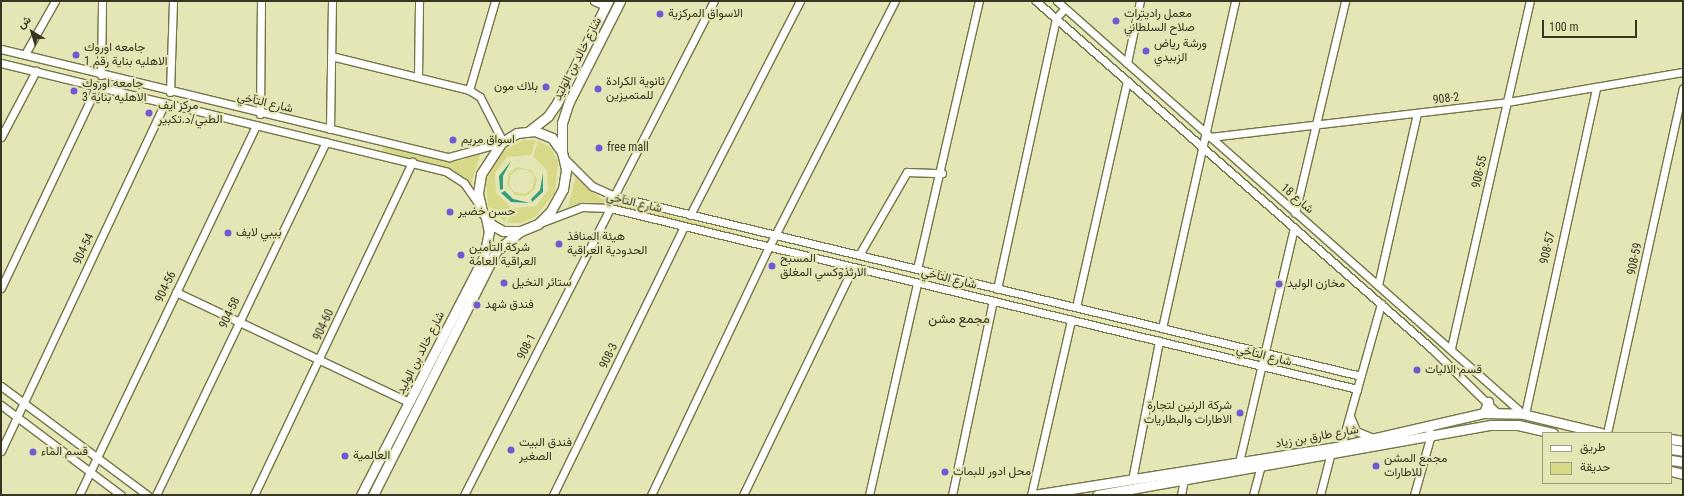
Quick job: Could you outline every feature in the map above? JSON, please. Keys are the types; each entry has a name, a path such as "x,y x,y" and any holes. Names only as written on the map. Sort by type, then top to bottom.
{"main road":[{"name":"شارع خالد بن الوليد","path":"563,155 562,123 567,107 620,1"},
{"name":"شارع خالد بن الوليد","path":"529,131 548,116 557,103 606,4"},
{"path":"529,131 547,135 563,155 566,176 561,195 538,224 521,231 503,230 486,218 480,205 478,187 483,168 502,142 529,131"},
{"name":"شارع خالد بن الوليد","path":"361,495 484,257 488,232 486,218"},
{"name":"شارع خالد بن الوليد","path":"373,495 496,251 521,231"},
{"path":"1484,413 1488,402"},
{"name":"شارع طارق بن زياد","path":"1032,495 1341,446 1378,439 1484,413 1496,412 1524,414 1597,432"},
{"name":"شارع طارق بن زياد","path":"1101,495 1330,456 1500,424 1547,432"},
{"path":"1672,439 1683,441"},
{"path":"1672,449 1683,451"},
{"path":"1672,460 1683,462"},
{"path":"1672,471 1683,474"}],"street":[{"path":"25,54 55,1"},
{"path":"101,75 102,1"},
{"path":"170,92 173,1"},
{"path":"260,114 261,1"},
{"path":"330,129 332,1"},
{"path":"418,78 419,1"},
{"path":"469,90 495,1"},
{"path":"594,1 606,4"},
{"path":"614,196 714,1"},
{"path":"690,215 800,1"},
{"path":"651,495 769,246 895,1"},
{"path":"916,269 942,173 979,1"},
{"name":"شارع 18","path":"1036,1 1426,344 1488,402 1496,412"},
{"name":"شارع 18","path":"1058,1 1295,213 1451,348 1524,414"},
{"path":"1127,63 1140,1"},
{"path":"1162,328 1205,149 1235,1"},
{"path":"1295,213 1345,1"},
{"name":"908-55","path":"1451,348 1530,1"},
{"path":"997,288 1056,18 1065,8"},
{"name":"شارع التآخي","path":"1,49 260,114 449,157 502,142"},
{"path":"331,56 469,90 480,97 502,142"},
{"name":"شارع التآخي","path":"1,63 412,162 456,177 480,205"},
{"path":"1,137 36,71"},
{"name":"908-2","path":"1208,135 1506,102 1683,72"},
{"path":"1076,308 1127,81"},
{"path":"1,288 97,86"},
{"name":"908-57","path":"1524,414 1596,87"},
{"name":"908-59","path":"1607,432 1683,88"},
{"name":"904-54","path":"1,451 165,103"},
{"path":"1378,285 1417,113"},
{"name":"904-56","path":"79,495 256,125"},
{"path":"362,150 366,138"},
{"name":"904-58","path":"156,495 238,321 326,142"},
{"name":"شارع التآخي","path":"563,155 592,186 614,196 1360,376"},
{"name":"904-60","path":"254,495 320,360 412,162"},
{"path":"859,255 907,172 942,173"},
{"name":"شارع التآخي","path":"538,224 582,207 610,208 1357,389"},
{"name":"908-1","path":"464,495 610,208"},
{"name":"908-3","path":"553,495 684,226"},
{"path":"1239,462 1263,352 1294,227"},
{"path":"743,495 853,267"},
{"path":"869,495 917,282"},
{"path":"176,292 409,402"},
{"path":"1032,310 1035,298"},
{"path":"952,495 993,301"},
{"path":"1341,446 1381,304"},
{"path":"1032,495 1070,320"},
{"path":"1426,344 1435,334"},
{"path":"1132,480 1159,341"},
{"path":"1,386 96,459 146,495"},
{"path":"1,405 121,495"},
{"path":"1349,415 1360,434 1378,439"},
{"path":"1414,495 1430,438 1429,426"},
{"path":"1320,495 1330,456"},
{"path":"1254,495 1260,468"},
{"path":"1181,495 1184,480"}],"green space":[{"path":"523,140 536,140 531,155 507,157 495,173 496,193 511,207 505,222 488,206 486,181 501,152"},
{"path":"538,141 551,148 558,162 555,193 535,217 521,223 507,223 513,208 536,206 548,190 547,170 533,156"},
{"path":"384,146 446,162 463,160 481,152 471,185 452,169 382,151"},
{"path":"517,167 531,170 537,179 535,189 526,196 515,195 507,184 509,173","holes":["518,169 527,170 534,176 533,188 525,194 514,192 509,184 511,175"]},
{"path":"576,176 600,198 760,239 600,203 584,202 568,207"}],"shaded area":[{"path":"511,161 503,176 503,189 500,190 499,176"},
{"path":"543,173 543,192 532,202 531,199 540,190"},
{"path":"505,191 513,199 530,203 511,202 501,193"}],"place":[{"name":"الاسواق المركزية","path":"660,14"},
{"name":"معمل راديترات صلاح السلطاني","path":"1116,21"},
{"name":"ورشة رياض الزبيدي","path":"1146,51"},
{"name":"جامعه اوروك الاهليه بناية رقم 1","path":"76,55"},
{"name":"بلاك مون","path":"546,87"},
{"name":"ثانوية الكرادة للمتميزين","path":"598,89"},
{"name":"جامعه اوروك الاهليه بناية 3","path":"74,91"},
{"name":"مركز ايف الطبي/د.تكبير","path":"149,113"},
{"name":"اسواق مريم","path":"453,140"},
{"name":"free mall","path":"599,148"},
{"name":"حسن خضير","path":"450,212"},
{"name":"بيبي لايف","path":"228,233"},
{"name":"هيئة المنافذ الحدودية العراقية","path":"559,244"},
{"name":"شركة التأمين العراقية العامة","path":"461,255"},
{"name":"المسبح الارثذوكسي المغلق","path":"772,266"},
{"name":"ستائر النخيل","path":"504,283"},
{"name":"مخازن الوليد","path":"1279,284"},
{"name":"فندق شهد","path":"477,305"},
{"name":"قسم الاليات","path":"1417,370"},
{"name":"شركة الرنين لتجارة الاطارات والبطاريات","path":"1240,413"},
{"name":"فندق البيت الصغير","path":"511,450"},
{"name":"قسم الماء","path":"33,452"},
{"name":"العالمية","path":"345,456"},
{"name":"مجمع المشن للاطارات","path":"1376,466"},
{"name":"محل ادور للبمات","path":"945,472"}],"district":[{"name":"مجمع مشن","path":"959,319"}]}
